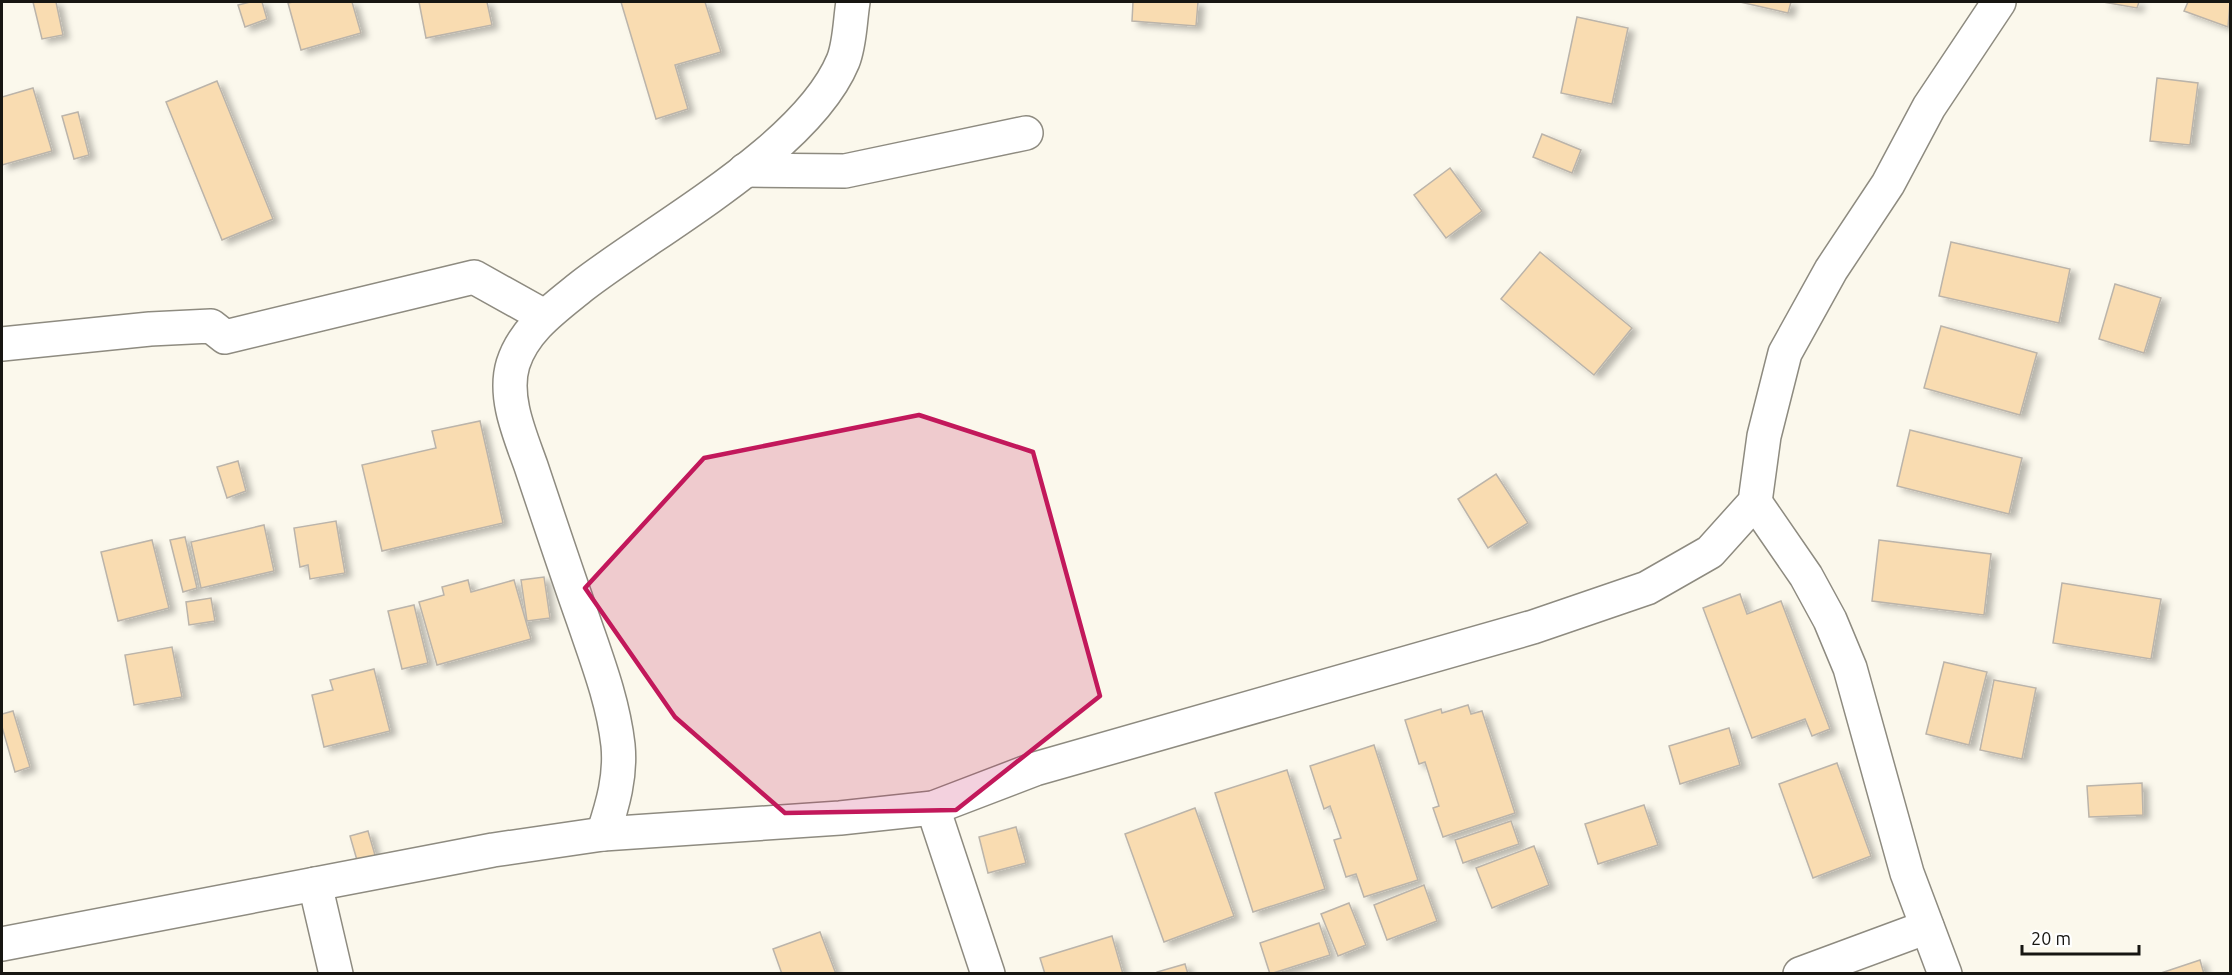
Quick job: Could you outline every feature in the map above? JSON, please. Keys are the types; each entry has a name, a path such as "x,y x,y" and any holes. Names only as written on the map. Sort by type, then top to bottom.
{"street":[{"path":"603,834 616,795 618,747 609,696 525,448 509,393 512,366 520,346 544,316 612,263 745,170 813,111 844,60 853,2"},
{"path":"2,944 493,850 603,834 933,808 1035,769 1533,627 1647,588 1710,552 1755,502 1764,436 1785,353 1831,270 1888,184 1929,107 1999,2"},
{"path":"745,170 845,171 1026,133"},
{"path":"2,344 150,329 211,326 225,337 474,277 544,316"},
{"path":"1755,502 1806,576 1834,630 1850,668 1907,873 1945,974"},
{"path":"933,808 988,974"},
{"path":"315,884 336,974"},
{"path":"1800,974 1927,927"}],"highlighted area":[{"path":"919,415 1033,452 1100,696 956,810 785,813 675,717 585,588 704,458"}],"building":[{"path":"33,2 56,2 63,35 42,39"},
{"path":"262,2 267,19 245,27 238,5"},
{"path":"352,2 361,33 301,50 288,3"},
{"path":"419,2 487,2 492,25 426,38"},
{"path":"621,2 705,2 721,52 675,65 688,109 656,119"},
{"path":"1133,2 1198,2 1196,26 1132,21"},
{"path":"1740,2 1791,2 1788,13"},
{"path":"2103,2 2139,2 2137,8"},
{"path":"2188,2 2230,2 2228,27 2184,11"},
{"path":"1577,17 1628,28 1612,104 1561,93"},
{"path":"2157,78 2198,83 2190,145 2150,141"},
{"path":"217,81 273,219 222,240 166,102"},
{"path":"33,88 52,151 2,165 2,97"},
{"path":"78,112 89,155 74,159 62,116"},
{"path":"1542,134 1581,150 1572,173 1533,157"},
{"path":"1450,168 1482,211 1446,238 1414,195"},
{"path":"1951,242 2070,269 2059,323 1939,296"},
{"path":"1540,252 1632,328 1594,375 1501,299"},
{"path":"2115,284 2161,298 2144,353 2099,339"},
{"path":"1941,326 2037,353 2020,415 1924,388"},
{"path":"480,421 503,523 382,551 362,465 436,448 432,431"},
{"path":"1910,430 2022,458 2009,514 1897,486"},
{"path":"238,461 246,491 227,498 217,467"},
{"path":"1496,474 1528,523 1488,548 1458,499"},
{"path":"336,521 345,573 310,579 308,565 300,567 294,528"},
{"path":"264,525 274,571 201,588 191,542"},
{"path":"185,537 197,588 183,592 170,540"},
{"path":"152,540 169,608 118,621 101,552"},
{"path":"1879,540 1991,554 1984,615 1872,601"},
{"path":"544,577 550,618 527,621 521,580"},
{"path":"468,580 471,592 514,580 531,639 437,665 419,602 444,595 442,587"},
{"path":"2062,583 2161,599 2151,659 2053,643"},
{"path":"1740,594 1747,614 1781,601 1830,729 1812,736 1805,719 1752,738 1703,608"},
{"path":"211,598 215,621 189,625 186,602"},
{"path":"414,605 428,663 402,669 388,611"},
{"path":"172,647 182,697 134,705 125,655"},
{"path":"1944,662 1987,672 1969,745 1926,734"},
{"path":"374,669 390,731 324,747 312,695 333,690 330,680"},
{"path":"1994,680 2036,688 2022,759 1980,750"},
{"path":"1468,705 1471,714 1482,711 1515,813 1443,837 1433,808 1439,806 1425,762 1419,764 1405,720 1441,709 1442,713"},
{"path":"13,711 30,767 15,772 2,727 2,714"},
{"path":"1729,728 1740,765 1680,784 1669,746"},
{"path":"1374,745 1418,880 1364,897 1356,874 1346,877 1334,840 1341,838 1330,806 1324,809 1310,766"},
{"path":"1837,763 1871,856 1813,878 1779,784"},
{"path":"1287,770 1325,889 1253,912 1215,793"},
{"path":"2142,783 2143,815 2089,817 2087,786"},
{"path":"1644,805 1658,845 1598,864 1585,824"},
{"path":"1195,808 1234,916 1164,942 1125,834"},
{"path":"1511,821 1519,844 1463,863 1455,840"},
{"path":"1016,827 1026,863 988,873 979,837"},
{"path":"368,831 377,862 359,867 350,836"},
{"path":"1534,846 1549,885 1492,908 1476,868"},
{"path":"1424,885 1437,921 1387,940 1374,905"},
{"path":"1349,903 1366,945 1338,956 1321,914"},
{"path":"1319,923 1330,955 1270,974 1260,943"},
{"path":"820,932 836,974 782,974 773,949"},
{"path":"1112,936 1123,974 1045,974 1040,958"},
{"path":"2200,960 2204,974 2158,974"},
{"path":"1185,964 1188,974 1157,974 1157,972"}]}
